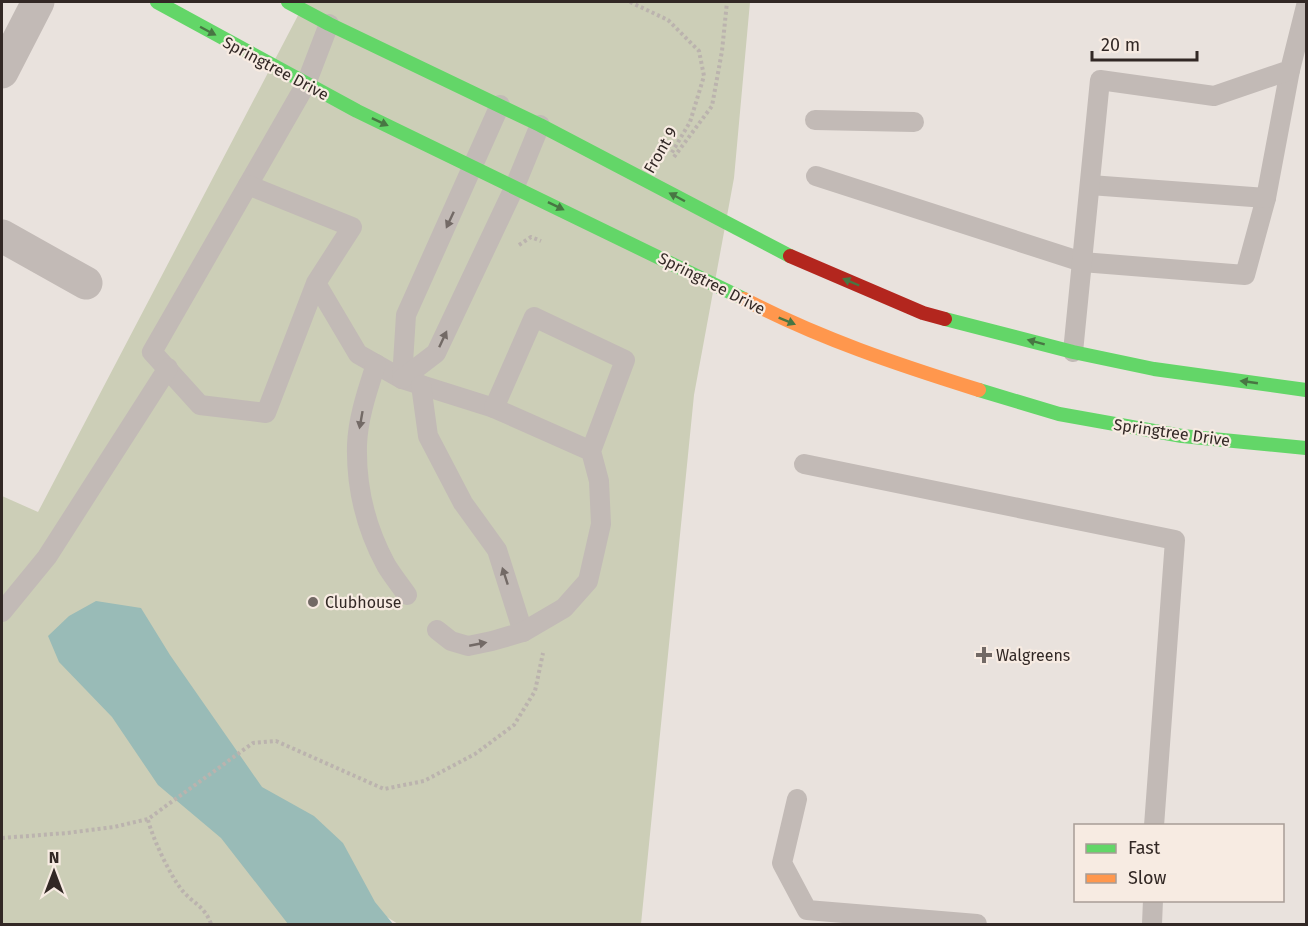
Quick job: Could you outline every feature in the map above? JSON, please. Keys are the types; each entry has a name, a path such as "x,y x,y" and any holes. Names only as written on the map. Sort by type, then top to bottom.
{"street":[{"path":"2,72 38,2"},
{"name":"Springtree Drive","path":"158,2 357,111 715,282 781,318 924,373 1059,414 1182,436 1306,448"},
{"path":"288,2 540,125 794,258 922,313 1073,352 1154,369 1306,390"},
{"path":"2,236 86,282"}],"lane":[{"path":"816,176 1082,262 1245,275 1266,198 1290,70 1306,6"},
{"path":"248,184 352,227 316,283 266,413 200,405 152,351 248,184 306,84 329,24"},
{"path":"1073,352 1100,80 1214,96 1290,70"},
{"path":"500,105 406,315 411,382 428,436 463,503 497,550 531,627"},
{"path":"815,120 914,123"},
{"path":"411,382 436,353 515,186 540,125"},
{"path":"1090,184 1266,198"},
{"path":"316,283 358,354 411,382 494,408 591,451"},
{"path":"437,630 451,641 468,646 492,641 531,627 564,608 588,581 601,524 599,481 591,451 625,360 534,317 494,408"},
{"path":"376,364 365,399 357,443 358,480 365,518 386,565 407,595"},
{"path":"2,612 47,557 168,368"},
{"path":"804,464 1175,540 1154,824"},
{"path":"798,799 782,864 807,910 977,924"},
{"path":"1152,924 1153,902"}],"path":[{"name":"Front 9","path":"630,2 668,20 699,51 704,76 690,123 654,184"},
{"name":"Front 9","path":"654,184 712,106 722,51 727,2"},
{"path":"514,248 531,237 542,241"},
{"path":"2,838 114,827 148,819 253,744 276,741 384,789 424,781 475,754 514,725 535,691 545,644 531,627"},
{"path":"148,819 152,838 181,889 207,913 211,924"}],"green space":[{"path":"305,2 750,2 734,178 694,395 641,924 398,924 387,917 373,924 2,924 2,496 38,512"}],"water":[{"path":"96,601 141,608 170,655 262,787 314,816 343,843 375,902 393,924 288,924 221,838 158,785 112,717 59,662 48,636 69,616"}],"traffic: fast":[{"path":"157,2 357,111 744,299"},
{"path":"288,2 540,125 790,256"},
{"path":"945,319 1073,352 1154,369 1306,390"},
{"path":"979,390 1059,414 1182,436 1306,448"}],"traffic: slow":[{"path":"744,299 801,326 889,361 979,390"}],"traffic: jam":[{"path":"790,256 923,313 945,319"}],"place":[{"name":"Clubhouse","path":"313,602"},
{"name":"Walgreens","path":"984,655"}]}
